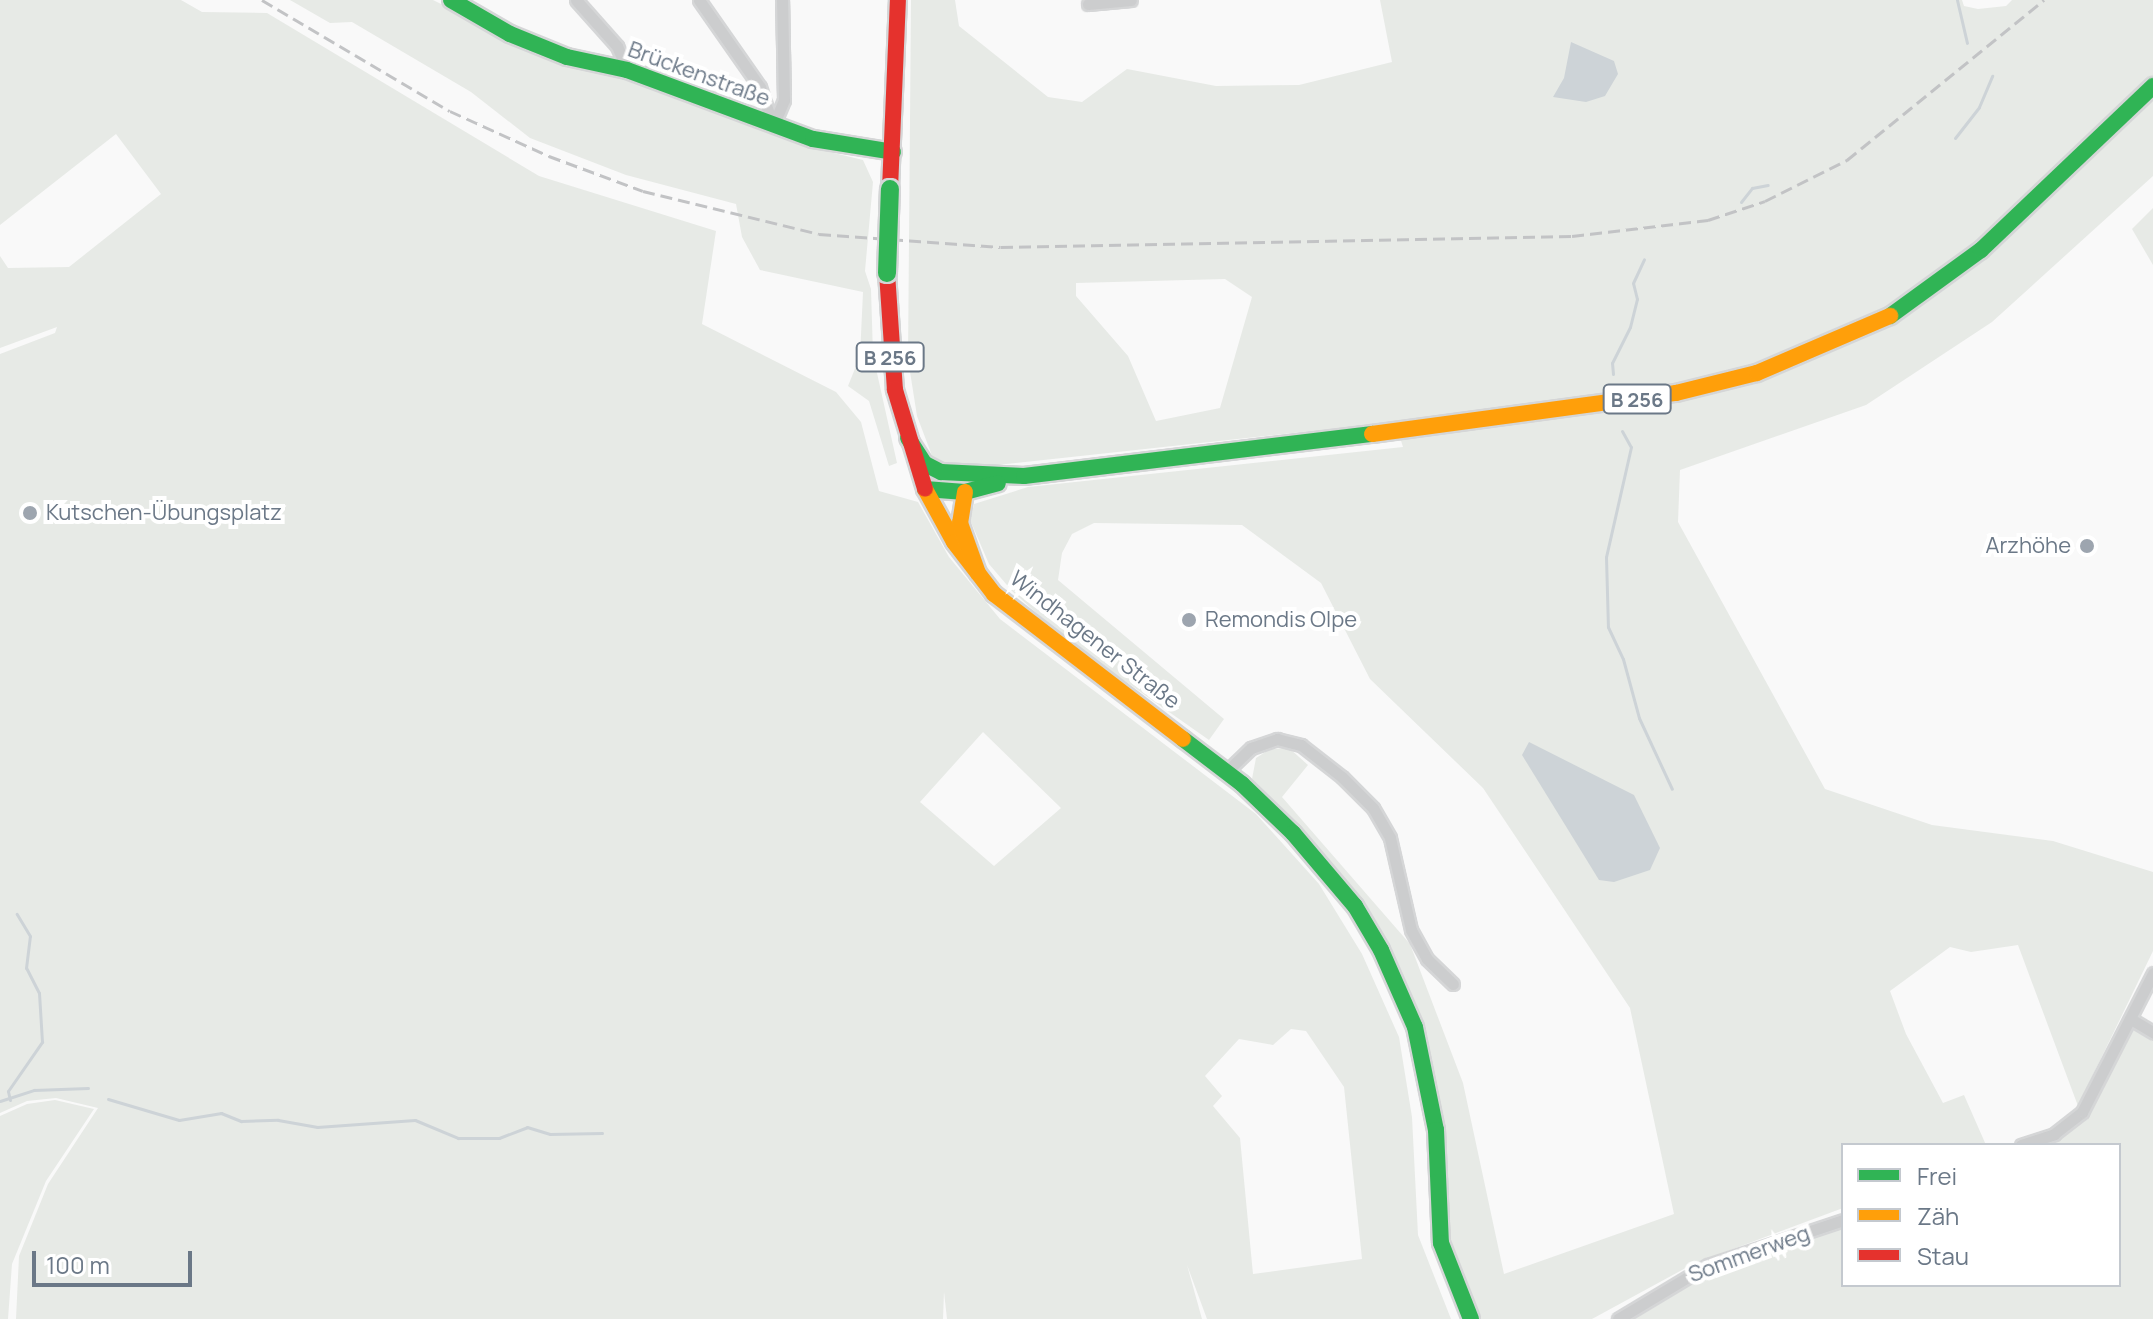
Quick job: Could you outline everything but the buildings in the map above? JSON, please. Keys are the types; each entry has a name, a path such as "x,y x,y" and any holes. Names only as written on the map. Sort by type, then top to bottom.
{"main road":[{"name":"Brückenstraße","path":"451,0 524,40 567,57 627,70 773,126 893,152"},
{"name":"B 256","path":"898,0 887,273 889,346 908,438 925,489 1496,419 1676,393 1757,373 1880,323 1981,250 2088,142 2153,86"},
{"name":"B 256","path":"908,438 925,464 963,484"},
{"path":"963,484 960,523 978,573"},
{"name":"Windhagener Straße","path":"925,489 978,573 1025,621 1226,772 1328,871 1355,906 1398,985 1415,1027 1433,1106 1441,1243 1471,1319"}],"street":[{"path":"576,0 617,46 627,70"},
{"path":"699,0 760,87 773,126"},
{"path":"773,126 784,100 782,0"},
{"path":"1088,4 1131,0"},
{"path":"1226,772 1251,748 1277,739 1301,745 1342,777 1373,808 1390,838 1411,930 1427,959 1453,984"},
{"path":"2028,1143 2047,1137 2082,1112 2153,973"},
{"path":"2131,1019 2153,1032"},
{"name":"Sommerweg","path":"1618,1319 1708,1265 1841,1221"}],"shaded area":[{"path":"0,0 181,0 202,12 267,13 539,176 716,231 702,324 836,392 861,422 879,491 918,502 949,557 1000,619 1256,814 1319,884 1362,954 1399,1037 1412,1117 1418,1235 1451,1319 1207,1319 1187,1265 1202,1319 947,1319 944,1292 943,1319 16,1319 19,1256 48,1184 98,1108 56,1098 27,1101 0,1113 0,354 55,333 57,327 0,348 0,256 8,268 69,267 161,194 116,134 0,225","holes":["983,732 1061,808 994,866 920,802","1291,1029 1306,1031 1344,1087 1362,1259 1253,1274 1240,1138 1213,1106 1222,1096 1205,1076 1239,1039 1273,1045"]},
{"path":"290,0 433,0 560,63 624,74 805,146 863,160 873,182 865,271 871,289 873,355 897,463 889,466 869,401 848,386 860,356 863,292 760,270 742,237 736,204 626,175 530,138 471,92 352,22 330,23"},
{"path":"911,0 955,0 959,26 1048,97 1082,102 1127,69 1216,86 1299,85 1392,62 1380,0 1962,0 1964,6 1978,9 2006,6 2012,0 2153,0 2153,176 1992,322 1866,405 1680,470 1678,522 1825,789 1932,825 2053,841 2153,872 2153,951 2078,1106 2018,945 1971,952 1950,947 1890,991 1906,1034 1943,1103 1964,1095 1985,1143 1841,1143 1841,1209 1693,1264 1592,1319 1479,1319 1448,1236 1420,1022 1354,896 1252,779 1256,758 1270,749 1289,748 1308,765 1282,797 1410,944 1463,1083 1504,1274 1674,1214 1630,1008 1483,788 1370,679 1321,583 1242,525 1094,523 1072,534 1062,553 1058,580 1224,719 1209,740 1065,639 1012,591 989,564 970,520 974,504 1028,487 1403,447 1395,422 979,467 945,467 934,461 917,416 908,359","holes":["1225,279 1252,297 1220,408 1156,421 1128,356 1076,296 1076,283"]},
{"path":"1571,42 1614,61 1618,74 1605,96 1586,102 1553,97 1564,78"},
{"path":"2153,208 2153,265 2132,229"},
{"path":"1529,742 1634,795 1660,848 1650,870 1614,882 1599,880 1522,755"},
{"path":"2134,1028 2153,1039 2153,1319 1614,1319 1689,1277 1841,1224 1841,1287 2121,1287 2121,1143 2044,1143 2083,1121"},
{"path":"55,1100 94,1109 46,1181 12,1264 8,1319 0,1319 0,1116 27,1104"}],"waterway":[{"path":"1957,0 1967,43"},
{"path":"1955,138 1979,107 1992,76"},
{"path":"1741,202 1752,188 1768,185"},
{"path":"1613,374 1612,363 1630,327 1637,299 1633,283 1644,259"},
{"path":"1622,431 1631,447 1606,557 1608,627 1623,659 1639,718 1672,789"},
{"path":"10,1100 8,1091 42,1042 39,993 26,968 30,936 17,914"},
{"path":"0,1101 34,1090 88,1088"},
{"path":"108,1099 179,1120 221,1113 241,1121 278,1120 317,1127 415,1120 458,1138 499,1138 527,1127 550,1134 602,1133"}],"railway":[{"path":"262,0 450,111 549,156 643,191 819,234 1001,247 1572,236 1708,220 1765,201 1847,160 2044,0"}],"traffic: fast":[{"path":"451,0 510,34 567,57 627,70 813,139 893,152"},
{"path":"1890,316 1981,250 2153,86"},
{"path":"887,273 890,189"},
{"path":"908,438 925,464 941,472 1024,476 1372,434"},
{"path":"925,489 965,492 998,483"},
{"path":"1183,739 1242,784 1293,833 1355,906 1381,950 1415,1027 1436,1130 1441,1243 1471,1319"}],"traffic: slow":[{"path":"1372,434 1676,393 1757,373 1890,316"},
{"path":"925,489 954,542 994,594 1183,739"},
{"path":"965,492 960,523 978,573"}],"traffic: jam":[{"path":"890,189 898,0"},
{"path":"887,273 895,390 925,489"}],"place":[{"name":"Kutschen-Übungsplatz","path":"30,513"},
{"name":"Arzhöhe","path":"2087,546"},
{"name":"Remondis Olpe","path":"1189,620"}]}
